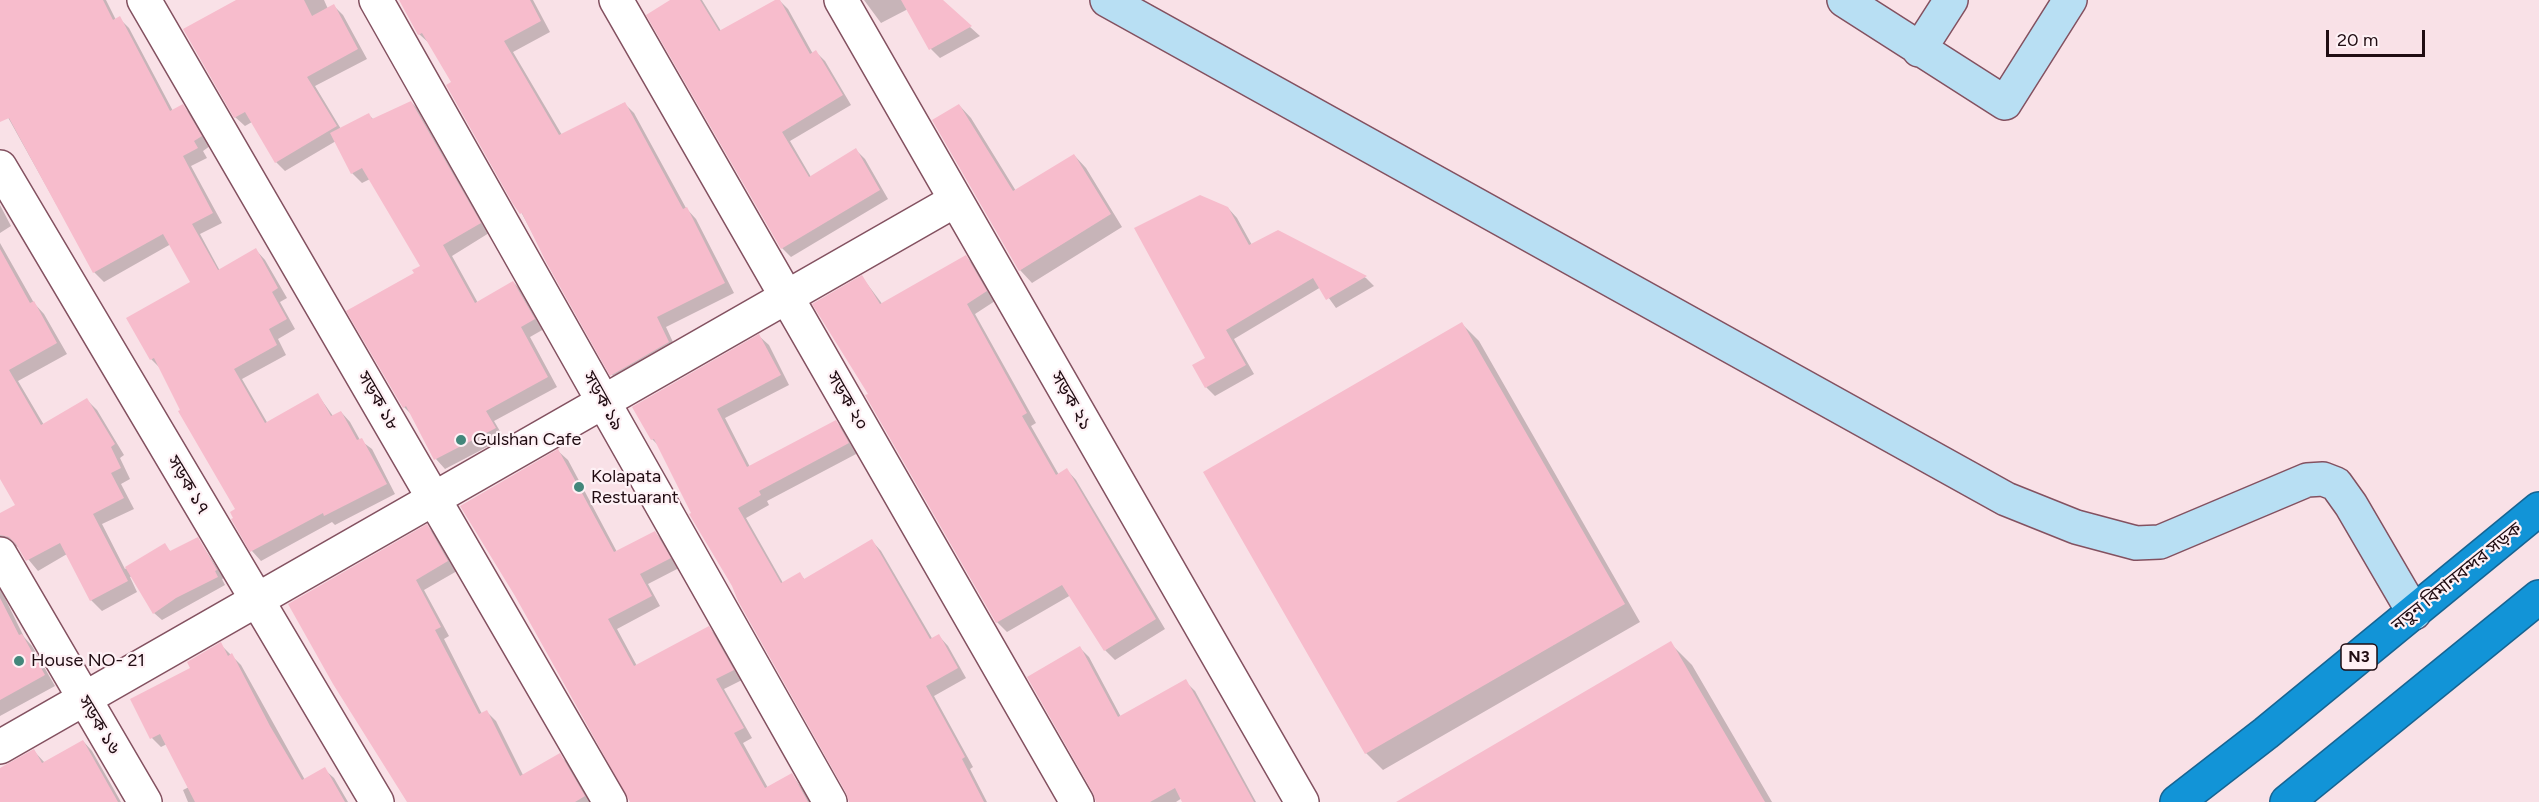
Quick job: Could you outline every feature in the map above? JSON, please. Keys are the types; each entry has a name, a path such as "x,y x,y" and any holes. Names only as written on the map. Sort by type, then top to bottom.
{"highway":[{"name":"নতুন বিমানবন্দর সড়ক","path":"2177,802 2414,613 2539,509"},
{"path":"2287,802 2539,597"}],"main road":[{"path":"1107,0 2006,499 2066,523 2136,543 2160,542 2307,480 2323,479 2336,484 2352,504 2414,613"},
{"path":"1844,0 2005,103 2070,0"},
{"path":"1919,50 1951,0"}],"street":[{"name":"সড়ক ১৮","path":"144,0 610,802"},
{"name":"সড়ক ১৯","path":"376,0 830,802"},
{"name":"সড়ক ২০","path":"616,0 1077,802"},
{"name":"সড়ক ২১","path":"841,0 1302,802"},
{"name":"সড়ক ১৭","path":"0,167 377,802"},
{"path":"0,747 956,200"},
{"name":"সড়ক ১৬","path":"0,554 145,802"}],"building":[{"path":"0,0 103,0 113,20 120,16 170,111 183,104 202,136 194,141 198,148 183,156 213,213 192,224 218,270 256,248 278,288 272,292 287,319 269,329 277,345 234,369 265,423 318,393 331,416 341,411 357,440 362,438 387,484 324,516 323,513 250,552 231,519 233,518 230,512 235,509 178,411 180,410 154,358 150,360 126,318 190,282 163,234 93,273 9,118 0,122"},
{"path":"236,0 304,0 312,16 334,4 358,49 307,77 337,126 275,163 245,112 234,118 183,29"},
{"path":"399,0 530,0 541,21 504,41 559,135 625,102 683,209 687,207 725,283 657,317 669,342 610,376 546,262 522,213 520,214 513,204 446,85 451,82 422,33 418,35"},
{"path":"670,0 700,0 719,31 775,0 780,0 810,54 816,50 843,95 782,132 809,177 856,148 880,190 781,249 646,15"},
{"path":"901,0 943,0 972,26 929,50"},
{"path":"411,101 481,223 443,245 475,303 513,281 535,319 521,327 548,377 486,411 496,428 434,460 406,406 403,408 346,311 414,273 412,270 420,266 362,168 351,174 330,133 369,113 372,119"},
{"path":"959,104 1013,191 1074,154 1111,214 1019,271 932,120"},
{"path":"1200,195 1228,207 1249,245 1278,230 1367,276 1326,300 1313,278 1226,330 1246,365 1205,388 1192,365 1205,358 1134,228"},
{"path":"0,249 30,303 34,301 57,343 9,370 41,425 87,398 115,444 111,447 121,468 111,473 124,498 93,514 128,581 90,601 60,543 26,561 9,537 0,535 0,513 15,505 0,479"},
{"path":"966,255 987,291 967,304 1027,413 1022,416 1056,475 1067,468 1156,619 1104,651 1062,585 996,623 865,395 868,394 812,304 862,275 880,304"},
{"path":"1462,322 1625,604 1365,754 1203,472"},
{"path":"759,334 781,375 717,409 747,467 836,420 849,443 759,491 761,495 738,508 781,583 800,572 804,579 872,539 930,639 939,634 958,668 926,686 965,757 962,759 984,802 849,802 738,601 732,586 689,514 691,513 654,439 651,440 632,407"},
{"path":"558,449 614,552 655,531 671,558 640,574 652,596 608,619 634,666 709,626 734,670 716,679 744,728 734,733 765,788 792,773 808,802 630,802 515,596 460,506"},
{"path":"427,524 448,561 416,580 441,627 435,630 479,714 487,710 520,776 560,753 585,796 575,802 407,802 333,684 288,604"},
{"path":"198,537 217,570 215,571 218,577 176,598 153,614 125,567 165,543 170,551"},
{"name":"House NO- 21","path":"0,598 19,635 22,634 45,675 0,700"},
{"path":"1671,641 1765,802 1396,802"},
{"path":"221,642 228,656 232,653 270,726 302,780 325,767 345,802 195,802 160,734 150,739 130,699 190,668 187,662"},
{"path":"1080,646 1118,717 1186,679 1254,802 1182,802 1175,788 1150,802 1096,802 1027,677"},
{"path":"83,740 118,802 0,802 0,768 34,749 42,763"}],"place":[{"name":"Gulshan Cafe","path":"461,440"},
{"name":"Kolapata Restuarant","path":"579,487"},
{"name":"House NO- 21","path":"19,661"}]}
